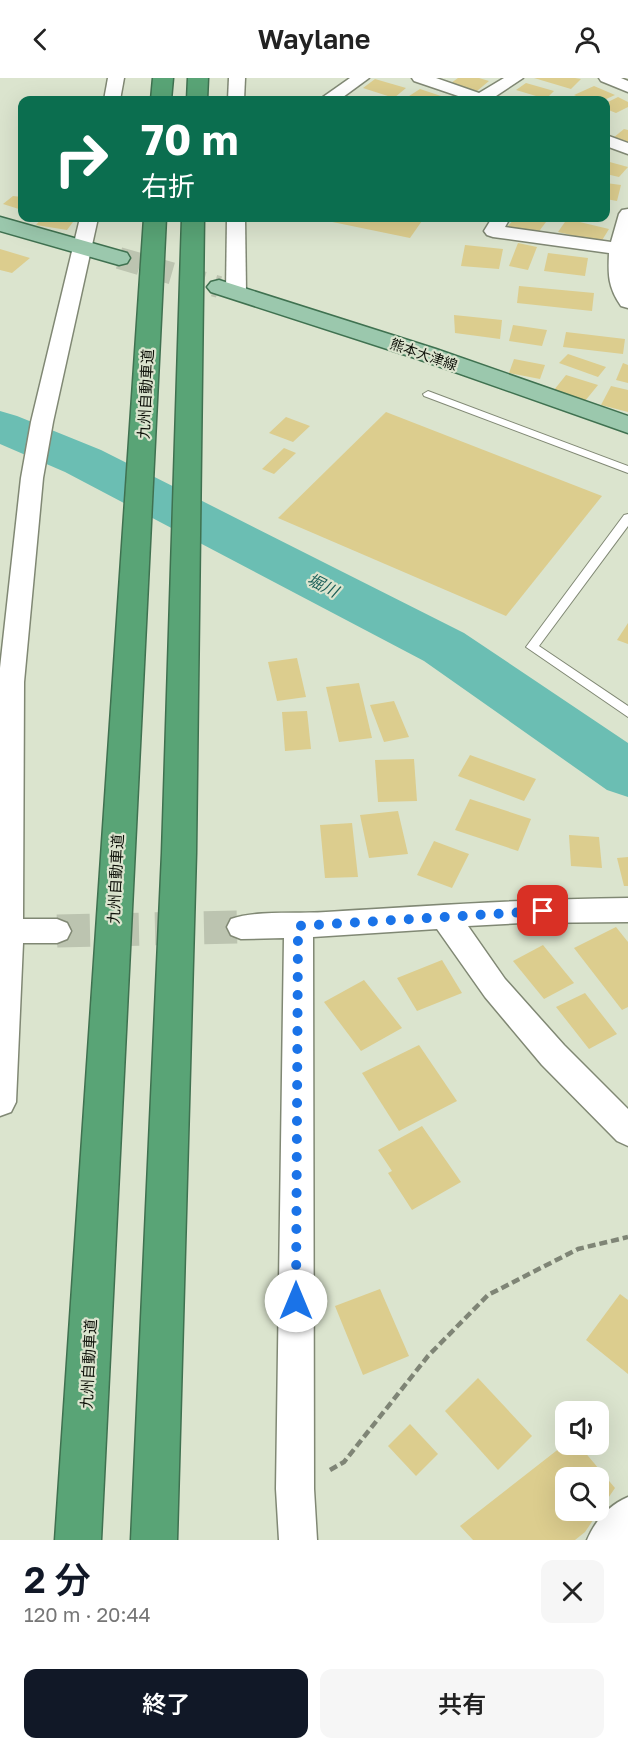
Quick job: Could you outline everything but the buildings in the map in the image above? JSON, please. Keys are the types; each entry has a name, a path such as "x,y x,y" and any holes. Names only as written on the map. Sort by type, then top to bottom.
{"highway":[{"path":"162,96 163,78"},
{"path":"197,96 198,78"},
{"name":"九州自動車道","path":"78,1540 155,222"},
{"path":"154,1540 179,853 193,222"}],"main road":[{"path":"0,224 119,258"},
{"name":"熊本大津線","path":"227,289 427,354 628,425"}],"street":[{"path":"113,96 116,78"},
{"path":"236,96 237,78"},
{"path":"335,96 361,78"},
{"path":"420,78 470,96"},
{"path":"487,96 515,78"},
{"path":"607,78 627,84"},
{"path":"610,142 628,149"},
{"path":"628,214 619,249 617,278 628,302"},
{"path":"0,1102 9,931 5,680 32,478 42,422 88,222"},
{"path":"227,289 235,222"},
{"path":"498,222 492,231 619,249"},
{"path":"241,927 298,926 522,911 618,910 628,931"},
{"path":"444,916 502,996 553,1056 628,1131"},
{"path":"298,926 295,1489 298,1540"},
{"path":"9,931 57,931"},
{"path":"606,1540 628,1516"}],"lane":[{"path":"428,394 628,470"},
{"path":"628,518 532,647 628,712"}],"path":[{"path":"295,1489 344,1462 428,1356 488,1295 578,1249 628,1237"}],"water":[{"path":"516,694 628,768 628,785"}],"waterway":[{"name":"堀川","path":"0,426 83,461 444,647 628,774"}],"tunnel":[{"path":"119,258 219,287"},
{"path":"57,931 241,927"}],"route":[{"path":"296,1301 298,926 543,911"}]}
